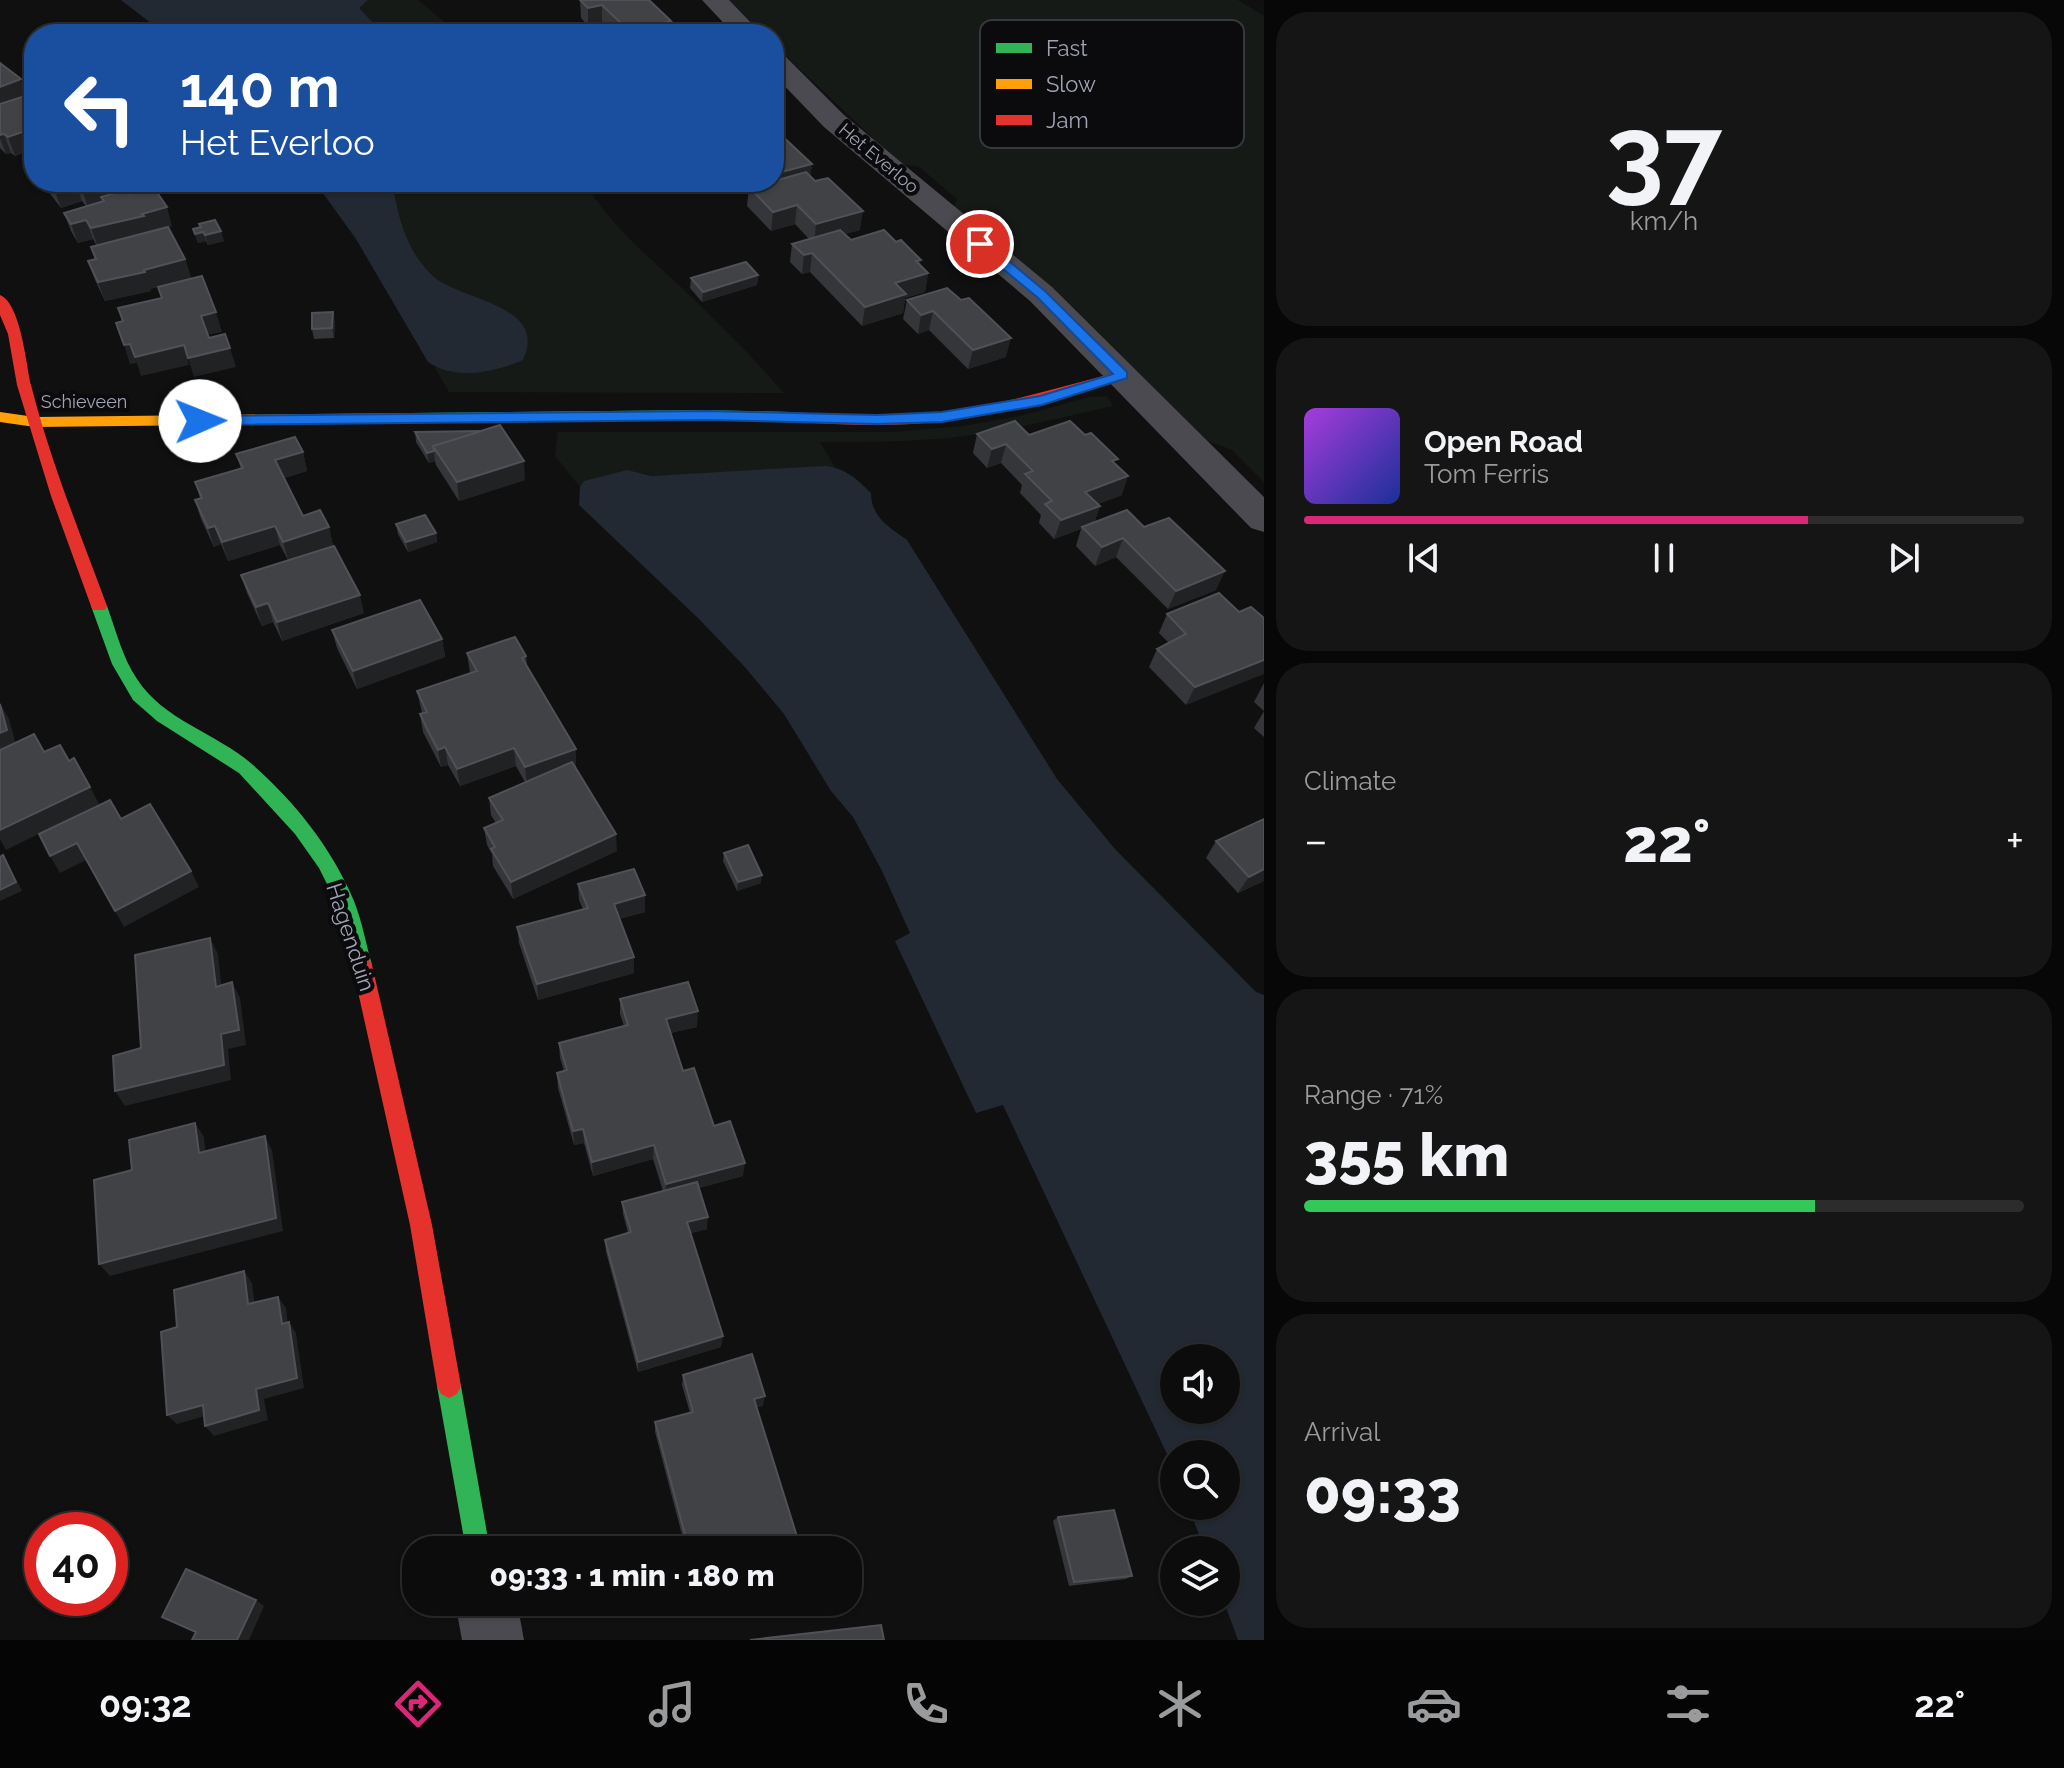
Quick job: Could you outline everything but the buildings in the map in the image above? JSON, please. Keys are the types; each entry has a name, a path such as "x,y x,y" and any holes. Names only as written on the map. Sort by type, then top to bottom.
{"street":[{"path":"715,0 739,24"},
{"name":"Het Everloo","path":"784,70 834,121 1041,294 1264,519"},
{"name":"Hagenduin","path":"0,299 15,334 24,385 35,422 121,666 139,696 164,716 214,745 264,784 305,832 344,901 383,1047 418,1210 476,1536"},
{"name":"Schieveen","path":"0,417 35,422 706,415 890,419 942,417 1042,400 1122,375"},
{"path":"489,1616 493,1640"}],"shaded area":[{"path":"121,0 368,0 359,8 374,24 152,24"},
{"path":"368,0 418,0 447,24 374,24 358,8"},
{"path":"729,0 1238,0 1264,16 1264,482 1232,450 1208,441 953,209 957,199 918,166 895,164 894,158 784,54 784,24 753,24"},
{"path":"322,192 394,192 405,232 423,266 446,284 513,315 524,327 528,341 523,360 475,373 451,371 428,362 356,239"},
{"path":"394,192 591,192 628,237 720,325 784,393 449,392 434,366 485,372 467,295 433,276 422,264 400,219"},
{"path":"1107,396 1113,406 991,432 917,440 820,442 835,467 652,476 645,473 584,481 580,487 555,456 558,432 893,432 963,426 1020,416 1089,397"},
{"path":"824,466 844,471 861,483 871,493 878,515 907,540 1057,779 1115,849 1256,992 1264,995 1264,1640 1238,1640 1229,1616 1240,1616 1240,1536 1200,1536 1193,1520 1240,1520 1240,1440 1160,1440 1003,1105 976,1113 895,941 910,933 853,817 831,791 784,714 744,666 579,505 580,487 584,481 627,470 652,476"}],"traffic: fast":[{"path":"312,419 790,417"},
{"path":"99,606 120,664 139,695 176,725 233,758 275,797 302,828 344,900 362,965"},
{"path":"449,1386 476,1536"}],"traffic: slow":[{"path":"0,417 35,422 312,419"}],"traffic: jam":[{"path":"0,299 15,334 24,385 59,496 99,606"},
{"path":"790,417 886,420 943,417 1034,400 1122,375"},
{"path":"362,965 421,1225 449,1386"}],"route":[{"path":"200,421 706,415 877,420 942,417 1042,400 1122,375 1041,294 980,244"}]}
